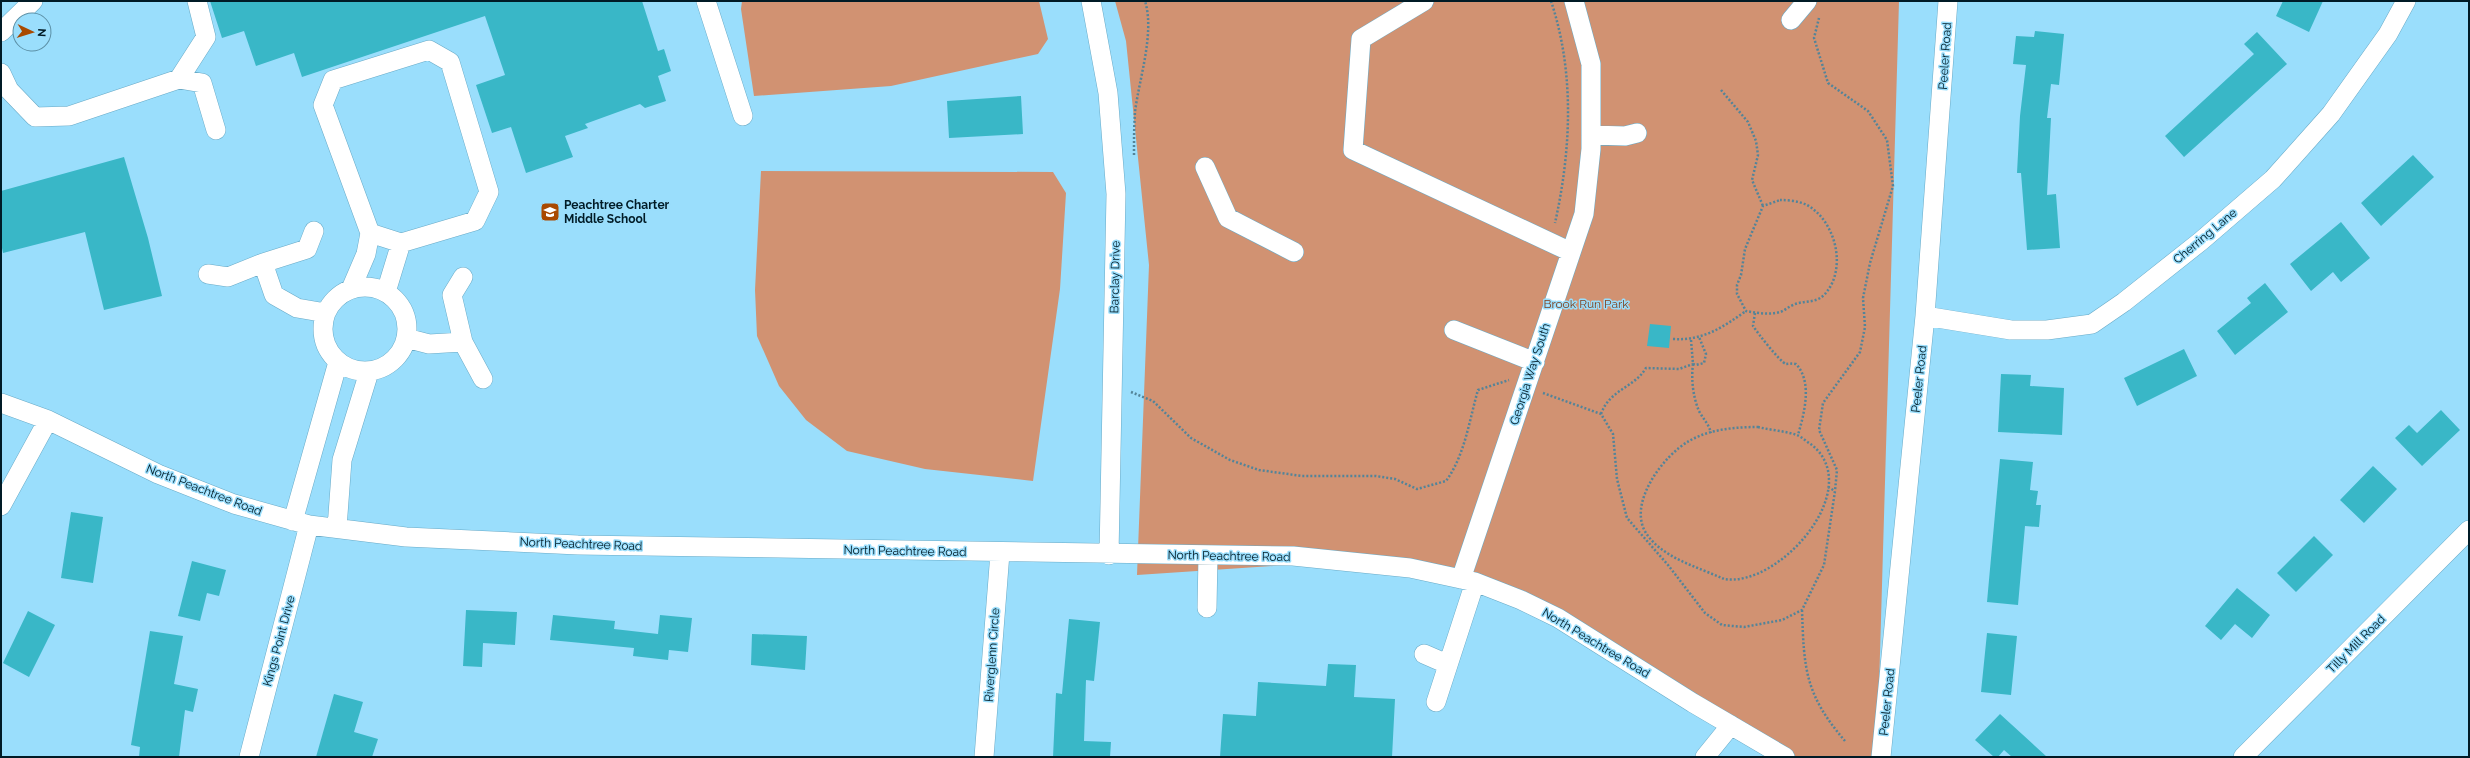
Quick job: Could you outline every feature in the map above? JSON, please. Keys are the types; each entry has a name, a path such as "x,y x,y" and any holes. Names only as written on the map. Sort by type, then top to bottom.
{"street":[{"path":"1,32 33,1"},
{"path":"179,79 206,37 197,1"},
{"path":"706,1 743,116"},
{"name":"Barclay Drive","path":"1091,1 1108,93 1116,194 1109,555"},
{"path":"1424,1 1361,39 1354,150 1571,252"},
{"name":"Georgia Way South","path":"1436,702 1468,581 1535,362 1584,214 1590,135 1591,64 1574,1"},
{"path":"1791,20 1807,1"},
{"name":"Peeler Road","path":"1881,757 1925,316 1948,1"},
{"name":"Cherring Lane","path":"1925,316 2010,330 2047,330 2092,324 2124,302 2177,260 2273,179 2331,114 2388,34 2406,1"},
{"path":"351,289 366,254 370,233 323,105 333,80 429,50 450,62 490,192 475,221 401,242 370,233"},
{"path":"1,72 9,90 35,117 69,116 179,79 202,83 216,130"},
{"path":"1590,135 1626,136 1637,133"},
{"path":"1205,166 1228,218 1294,252"},
{"path":"208,274 228,277 263,263 307,249 314,231"},
{"path":"386,292 401,242"},
{"path":"263,263 274,295 298,308 326,313"},
{"path":"463,277 452,295 462,342 483,379"},
{"path":"368,287 386,292 399,304 406,320 406,338 399,355 386,366 369,372 352,370 338,362 327,348 322,331 326,313 336,298 351,289 368,287"},
{"path":"1454,330 1535,362"},
{"path":"406,338 429,344 462,342"},
{"name":"Kings Point Drive","path":"249,757 338,362"},
{"path":"337,528 342,460 369,372"},
{"name":"North Peachtree Road","path":"1,403 48,420 158,474 234,504 301,523 406,537 578,545 1301,557 1410,568 1468,581 1558,618 1785,757"},
{"path":"1,506 48,420"},
{"name":"Tilly Mill Road","path":"2243,757 2469,530"},
{"name":"Riverglenn Circle","path":"984,757 1000,553"},
{"path":"1207,608 1208,556"},
{"path":"1424,654 1447,664"},
{"path":"1705,757 1731,725"}],"path":[{"path":"1550,1 1565,60 1569,118 1563,185 1550,242"},
{"path":"1721,90 1748,122 1756,141 1758,155 1752,180 1763,206 1745,249 1737,294 1746,311"},
{"path":"1673,339 1691,340 1700,337 1726,325 1746,311 1755,313 1781,312 1793,305 1817,300 1831,285 1836,270 1837,255 1830,229 1816,212 1806,205 1780,200 1763,206"},
{"path":"1755,313 1753,326 1760,336 1781,360 1786,364 1796,364 1805,377 1805,397 1798,435"},
{"path":"1602,414 1606,402 1612,396 1642,375 1646,368 1679,369 1693,364 1700,364 1705,359 1706,348 1700,337"},
{"path":"1691,340 1693,364 1691,374 1695,398 1699,412 1711,433"},
{"path":"1506,387 1516,354"},
{"path":"1758,427 1798,435 1816,449 1825,460 1829,477 1828,487 1820,514 1808,534 1777,563 1750,578 1734,580 1724,578 1671,555 1651,539 1642,523 1641,513 1649,483 1661,467 1689,441 1711,433 1734,428 1758,427"},
{"path":"1828,487 1835,491"},
{"path":"1648,543 1651,539"},
{"path":"1802,610 1803,650 1810,689 1826,719 1845,741"}],"green space":[{"path":"742,1 1039,1 1048,39 1038,54 891,86 754,96 741,9"},
{"name":"Brook Run Park","path":"1115,1 1899,1 1877,757 1789,757 1635,664 1461,579 1379,559 1137,575 1149,265 1126,41"},
{"path":"761,171 1053,172 1066,193 1060,289 1033,481 925,469 847,451 806,420 779,386 757,336 755,290"}],"building":[{"path":"210,1 642,1 658,51 664,49 671,71 658,76 666,101 645,108 640,104 585,124 588,128 565,136 573,157 526,173 511,127 492,133 476,85 505,75 485,16 302,77 294,53 256,66 244,31 222,38"},
{"path":"2283,1 2323,1 2309,32 2276,16"},
{"path":"2035,31 2064,34 2059,85 2051,84 2047,118 2051,118 2047,195 2056,194 2060,248 2027,250 2021,173 2017,173 2020,116 2026,65 2013,64 2016,36 2034,37"},
{"path":"2257,32 2287,64 2184,157 2165,136 2254,54 2244,44"},
{"path":"1021,96 1023,134 949,138 947,101"},
{"path":"2413,155 2434,177 2381,226 2361,203"},
{"path":"124,157 148,238 162,296 104,310 85,232 3,253 1,243 1,191"},
{"path":"2341,222 2370,258 2341,282 2333,272 2311,291 2290,264"},
{"path":"2265,283 2288,312 2235,355 2217,331 2251,303 2247,298"},
{"path":"1650,324 1671,326 1669,348 1647,346"},
{"path":"2184,349 2197,376 2137,406 2124,378"},
{"path":"2001,374 2031,375 2030,386 2064,388 2062,435 1998,432"},
{"path":"2441,410 2460,430 2422,466 2395,438 2409,425 2417,433"},
{"path":"2000,459 2033,462 2030,490 2038,491 2036,505 2041,505 2039,527 2025,526 2018,605 1987,602"},
{"path":"2373,466 2397,489 2364,523 2340,500"},
{"path":"71,512 103,517 93,583 61,578"},
{"path":"2314,536 2333,555 2296,592 2277,573"},
{"path":"192,561 226,570 219,596 207,593 200,621 178,616"},
{"path":"2237,588 2270,615 2252,638 2235,624 2221,640 2205,626"},
{"path":"466,610 517,612 515,645 483,643 482,667 463,666"},
{"path":"28,611 55,625 29,677 3,663"},
{"path":"553,615 615,621 614,629 658,634 660,615 692,618 688,652 669,650 668,660 633,656 634,648 550,640"},
{"path":"1069,619 1100,622 1094,681 1086,680 1084,741 1111,742 1110,757 1053,757 1056,693 1062,694"},
{"path":"150,631 183,636 174,684 198,689 193,712 185,710 179,757 139,757 140,747 131,745"},
{"path":"1987,633 2017,636 2011,695 1981,692"},
{"path":"752,634 807,636 805,670 751,665"},
{"path":"1328,664 1356,665 1354,697 1395,699 1392,757 1220,757 1223,714 1256,716 1258,682 1326,686"},
{"path":"334,694 363,702 354,732 378,739 372,757 316,757"},
{"path":"2000,714 2047,757 2012,757 2004,750 1998,757 1994,757 1975,740"}],"place":[{"name":"Peachtree Charter Middle School","path":"550,212"}]}
